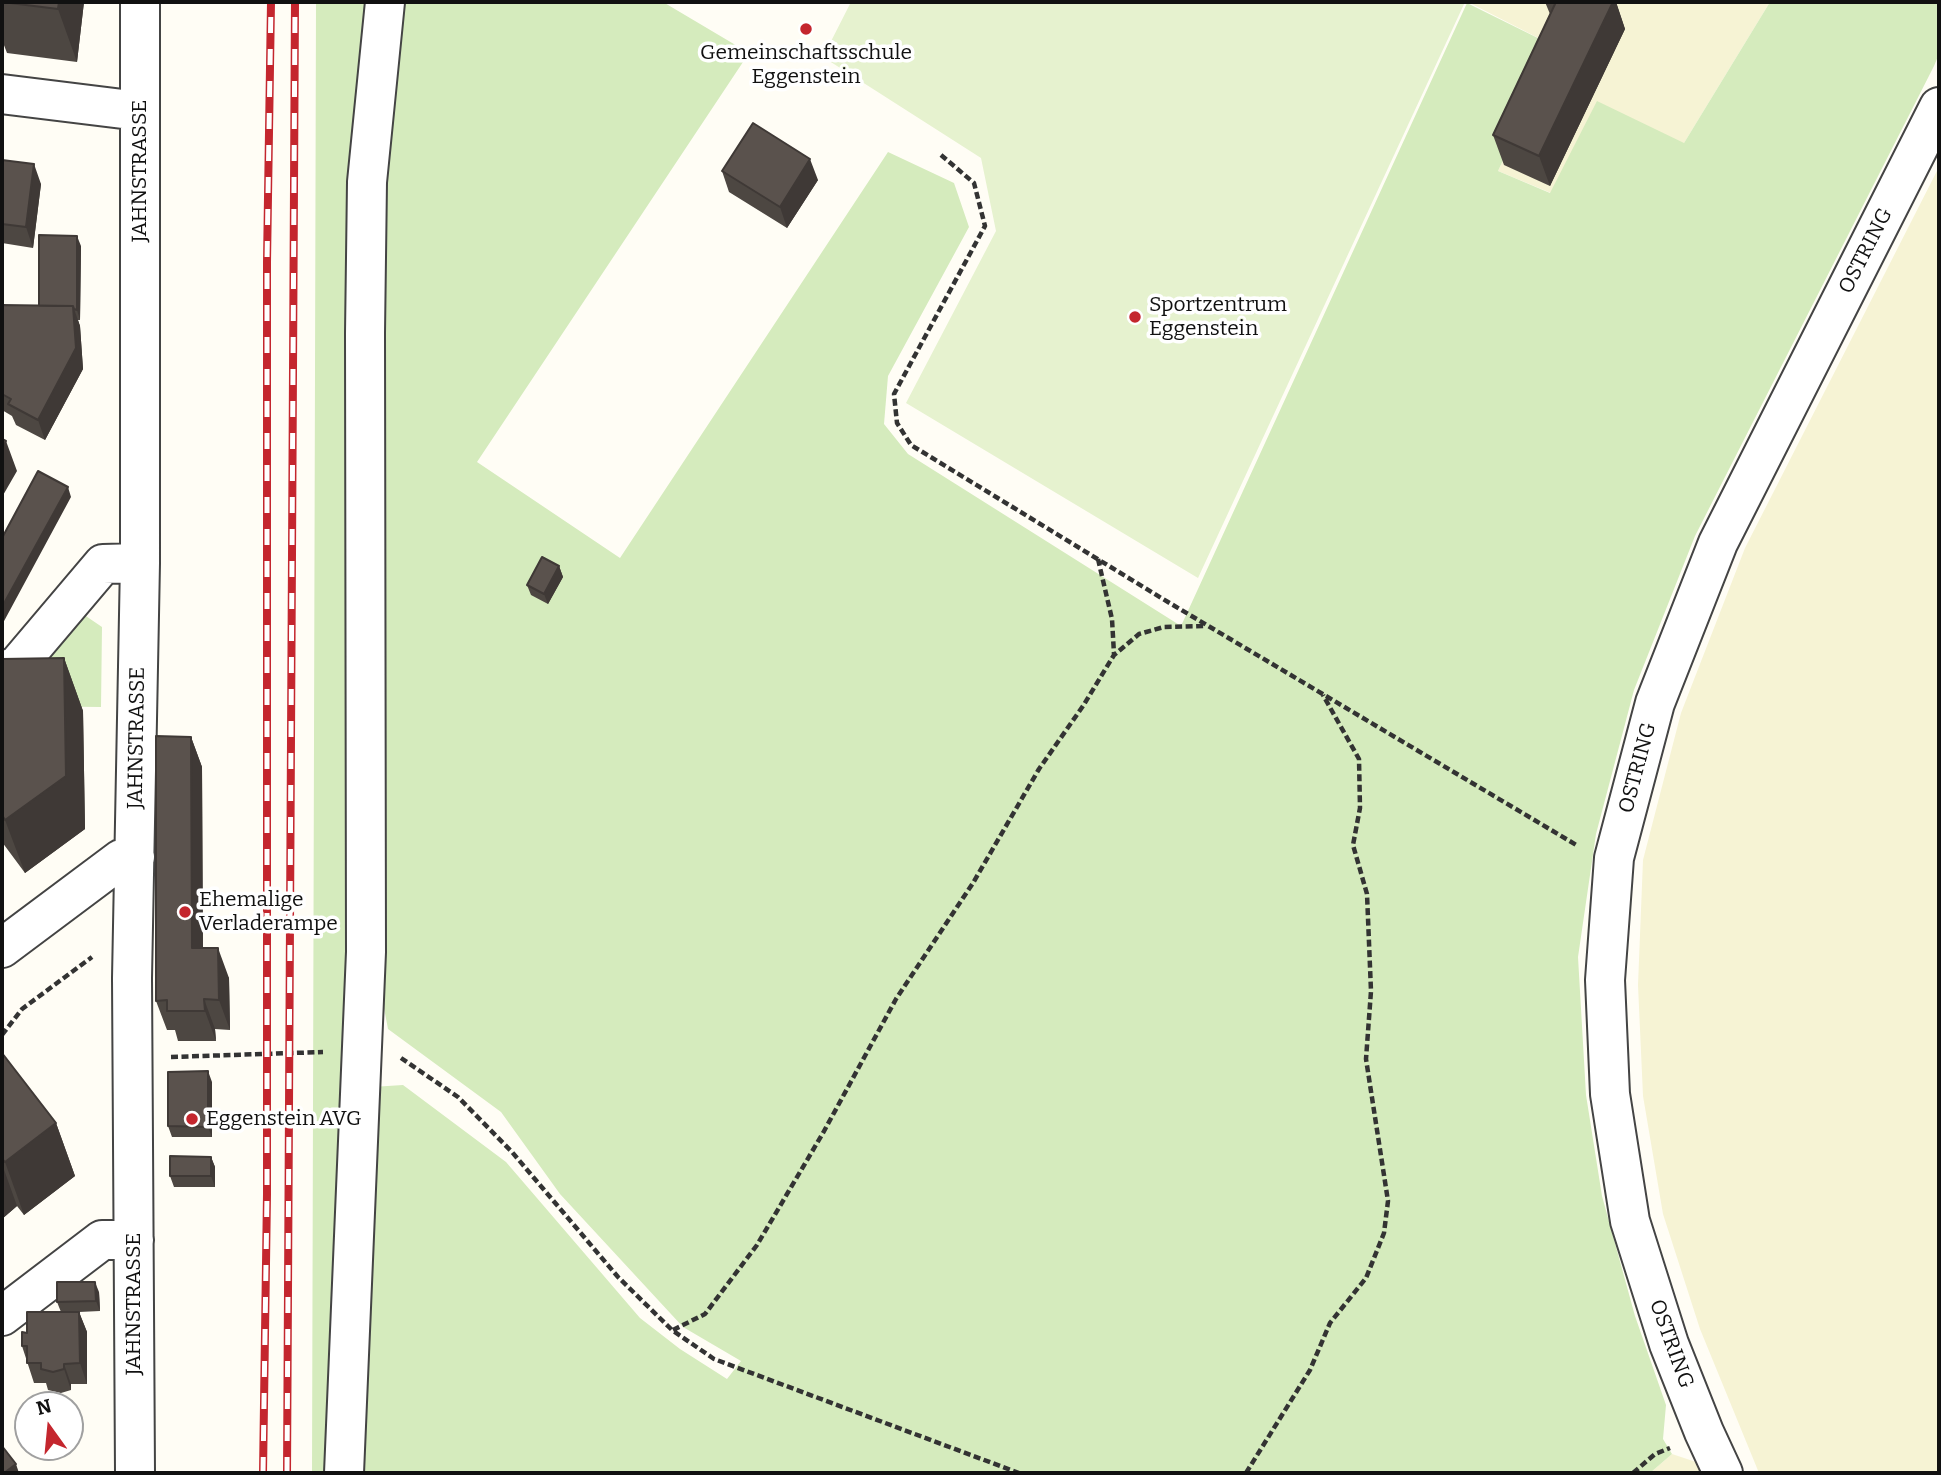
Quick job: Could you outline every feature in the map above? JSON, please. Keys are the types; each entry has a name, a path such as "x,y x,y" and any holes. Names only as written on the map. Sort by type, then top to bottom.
{"street":[{"name":"JAHNSTRASSE","path":"135,1473 133,947 140,563 140,2"},
{"path":"344,1473 366,952 367,182 385,2"},
{"path":"2,94 139,111"},
{"name":"OSTRING","path":"1723,1473 1669,1344 1630,1221 1609,1094 1605,980 1614,858 1655,703 1718,543 1939,107"},
{"path":"2,669 9,675 103,564 140,563"},
{"path":"2,948 121,859 135,857"},
{"path":"2,1315 102,1240 134,1240"}],"path":[{"path":"941,155 974,183 985,226 894,394 897,422 911,445 1574,845 1614,858"},
{"path":"1098,559 1112,619 1114,654"},
{"path":"672,1330 705,1314 757,1245 823,1133 896,999 973,883 1040,769 1114,654 1139,634 1164,627 1208,625"},
{"path":"1246,1473 1310,1370 1330,1323 1366,1278 1384,1233 1388,1200 1366,1059 1371,991 1367,894 1353,845 1360,808 1359,760 1323,695"},
{"path":"2,1035 22,1009 101,951 133,947"},
{"path":"133,1058 363,1051 394,1054 457,1097 512,1152 618,1277 672,1330 714,1359 1018,1473"}],"shaded area":[{"path":"1468,2 1770,2 1684,143 1551,193 1498,171 1556,47"},
{"path":"1939,167 1939,1473 1759,1473 1700,1329 1663,1214 1643,1096 1638,985 1643,860 1681,713 1745,548"},
{"path":"1672,1454 1696,1462 1701,1473 1650,1473"}],"green space":[{"path":"316,2 373,2 355,950 334,1473 312,1473"},
{"path":"395,2 663,2 749,53 477,462 620,558 888,152 954,183 969,227 888,376 884,424 908,454 1181,626 1467,3 1556,47 1498,171 1550,193 1597,101 1684,143 1770,2 1939,2 1939,54 1934,66 1695,536 1634,690 1596,834 1578,957 1586,1095 1602,1196 1635,1316 1666,1405 1663,1439 1672,1454 1650,1473 358,1473 372,1087 403,1085 506,1162 640,1318 680,1349 727,1379 741,1361 683,1327 560,1194 501,1112 388,1029 380,987 377,263"},
{"name":"Sportzentrum Eggenstein","path":"851,2 1465,2 1198,578 906,403 996,231 981,158 823,57"},
{"path":"77,610 102,627 101,707 2,706"}],"building":[{"path":"2,2 59,2 58,9"},
{"path":"1556,2 1613,2 1539,156 1493,135"},
{"path":"753,123 810,159 780,207 722,171"},
{"path":"2,160 34,164 26,227 2,224"},
{"path":"39,235 77,236 77,310 73,306 39,306"},
{"path":"2,305 73,306 76,348 38,420 8,404 11,399 2,394"},
{"path":"38,471 68,487 2,607 2,538"},
{"path":"542,557 559,566 544,594 527,585"},
{"path":"64,658 66,776 5,820 2,815 2,659"},
{"name":"Ehemalige Verladerampe","path":"156,736 191,737 192,948 218,948 219,1000 204,999 205,1011 167,1011 167,1000 156,1001"},
{"path":"2,1053 56,1123 5,1162 2,1159"},
{"path":"208,1071 208,1127 168,1126 168,1072"},
{"path":"170,1156 211,1157 211,1176 170,1176"},
{"path":"57,1282 95,1282 96,1301 57,1302"},
{"path":"27,1312 79,1312 80,1363 64,1364 64,1369 53,1372 41,1369 41,1363 27,1363 27,1346 22,1346 22,1332 27,1333"},
{"path":"2,1446 16,1464 4,1473 2,1473"}],"railway":[{"path":"263,1473 267,1194 267,262 271,2"},
{"path":"287,1473 295,2"}],"place":[{"name":"Gemeinschaftsschule Eggenstein","path":"806,29"},
{"name":"Sportzentrum Eggenstein","path":"1135,317"},
{"name":"Ehemalige Verladerampe","path":"185,912"},
{"name":"Eggenstein AVG","path":"192,1119"}]}
